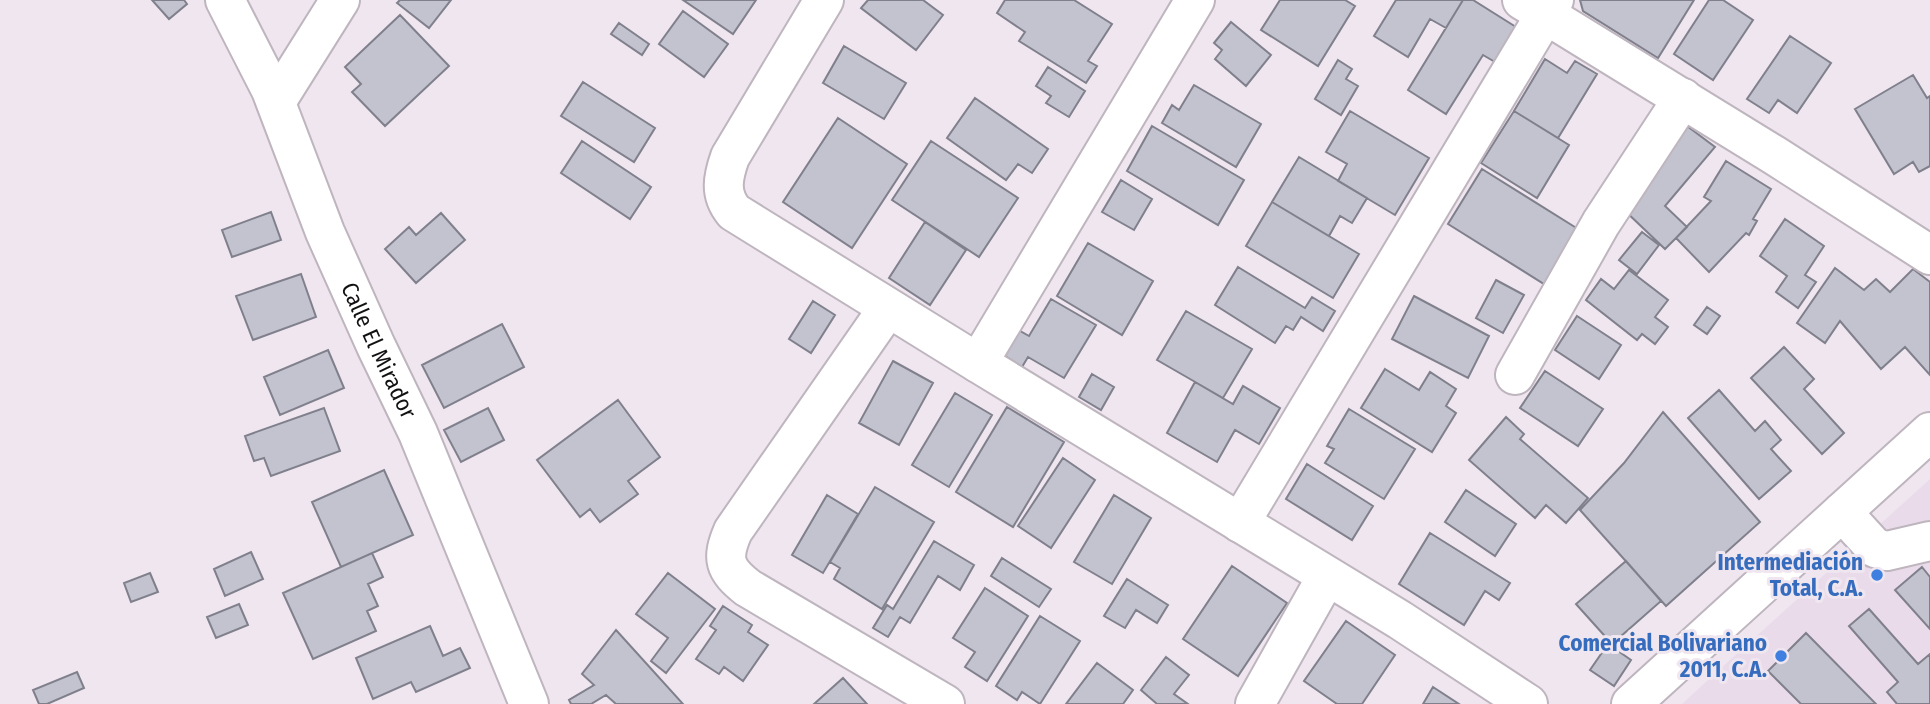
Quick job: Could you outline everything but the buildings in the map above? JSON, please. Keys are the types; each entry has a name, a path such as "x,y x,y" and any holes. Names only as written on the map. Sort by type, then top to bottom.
{"street":[{"name":"Calle El Mirador","path":"225,0 275,102 325,232 418,433 529,704"},
{"path":"275,102 340,0"},
{"path":"824,0 730,157 723,177 727,204 740,217 1400,620 1528,704"},
{"path":"978,363 1195,0"},
{"path":"1240,523 1541,5 1930,255"},
{"path":"1515,375 1601,223 1683,98"},
{"path":"888,308 733,531 725,558 729,569 748,588 945,704"},
{"path":"1631,704 1930,432"},
{"path":"1842,512 1875,548 1887,551 1930,541"},
{"path":"1255,704 1327,576"}],"shaded area":[{"name":"Intermediación Total, C.A.","path":"1930,479 1930,704 1682,704 1709,679"}],"place":[{"name":"Intermediación Total, C.A.","path":"1877,575"},
{"name":"Comercial Bolivariano 2011, C.A.","path":"1781,656"}]}
